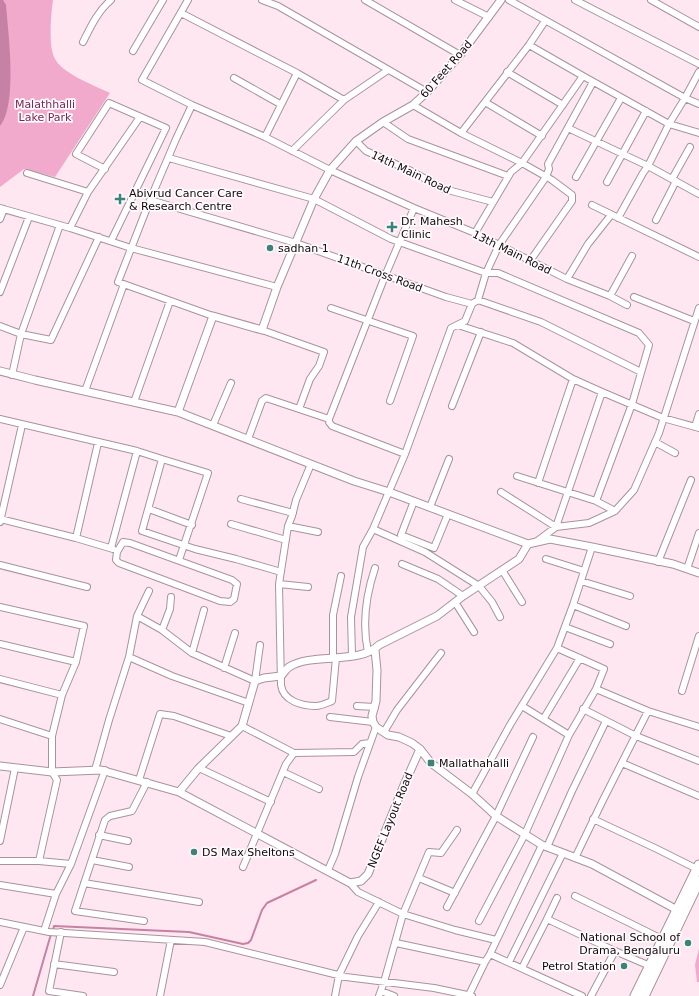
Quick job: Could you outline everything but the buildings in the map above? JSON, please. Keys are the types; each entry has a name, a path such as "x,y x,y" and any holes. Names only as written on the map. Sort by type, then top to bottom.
{"main road":[{"path":"644,996 698,867"},
{"path":"635,996 662,939 699,881"}],"street":[{"path":"83,42 102,7 112,0"},
{"path":"134,50 163,0"},
{"path":"188,0 181,13 297,73 344,100"},
{"path":"262,0 278,6 427,92"},
{"path":"278,6 282,0"},
{"path":"365,0 460,55"},
{"path":"455,0 489,18"},
{"name":"60 Feet Road","path":"262,330 314,199 330,170 356,141 383,122 413,105 427,92 460,55 501,0"},
{"path":"509,0 685,98 699,104"},
{"path":"575,0 699,64"},
{"path":"651,0 699,27"},
{"name":"13th Main Road","path":"181,13 142,80 192,105 265,137 330,170 414,208 475,233 567,279 610,296 627,305"},
{"path":"461,133 529,45 545,21"},
{"path":"529,45 669,124 699,133"},
{"path":"292,151 344,100 388,70"},
{"path":"508,72 563,105"},
{"path":"618,218 699,72"},
{"path":"265,137 280,104 297,73"},
{"path":"475,233 508,176 522,163 583,76"},
{"path":"234,78 280,104"},
{"path":"352,656 351,617 363,547 373,529 405,454 451,328 465,321 472,304 478,300 486,274 499,245 546,177 550,169 548,164 593,82"},
{"path":"576,177 621,98"},
{"path":"485,102 542,136"},
{"path":"105,170 76,154 109,103 166,128 112,241"},
{"path":"192,105 150,200 118,282 213,316 262,330 324,352 319,366 310,379 299,409"},
{"path":"413,105 461,133 522,163 570,192 573,198 530,261"},
{"path":"607,182 646,112"},
{"path":"70,228 88,192 105,170 140,117"},
{"path":"383,122 408,139 508,176"},
{"path":"568,128 648,166 699,194"},
{"name":"14th Main Road","path":"356,141 366,150 411,171 444,189 493,202"},
{"path":"656,220 690,147"},
{"path":"169,158 314,199 400,242 486,274 498,273 639,333 649,345 632,404 596,501"},
{"path":"27,173 88,192"},
{"name":"11th Cross Road","path":"150,200 296,243 385,276 446,297 472,304"},
{"path":"592,206 699,257"},
{"path":"405,454 332,426 329,419 367,320 414,208"},
{"path":"0,219 2,209 70,228 131,248 278,287"},
{"path":"567,279 588,244 611,214"},
{"path":"0,292 29,217"},
{"path":"12,375 21,334 60,225"},
{"path":"0,326 21,334 51,340 99,237"},
{"path":"610,296 632,256"},
{"path":"85,391 124,284"},
{"path":"634,297 694,321"},
{"path":"478,300 541,322 641,372"},
{"path":"134,402 170,301"},
{"path":"331,308 413,336 390,401"},
{"path":"137,616 162,630 192,653 255,681 264,678 281,676 288,667 298,662 352,656 371,651 379,645 437,616 463,596 519,559 531,543 556,528 589,523 615,511 634,490 655,442 699,308"},
{"path":"178,412 213,316"},
{"path":"458,324 513,342 572,379 663,418 697,427 699,414"},
{"path":"452,406 481,332"},
{"path":"0,371 12,375 178,412 354,482 389,492 531,543 550,539 658,562 699,573"},
{"path":"538,483 572,379"},
{"path":"213,426 231,383"},
{"path":"556,528 602,392"},
{"path":"248,439 263,399 266,398 329,419"},
{"path":"0,419 136,451 208,473 192,525 180,557"},
{"path":"22,425 0,520 76,538 114,550"},
{"path":"655,442 675,454"},
{"path":"76,538 98,443"},
{"path":"114,550 123,542 127,542 232,580 237,584 234,599 230,602 220,600 119,563 116,560 114,550 136,451"},
{"path":"162,459 142,531 183,546 280,572"},
{"path":"430,507 449,459"},
{"path":"311,464 296,500 288,526 279,584 282,691 285,696 301,705 318,706 332,701 335,658 333,615 341,576"},
{"path":"517,476 596,501 615,511"},
{"path":"658,562 691,480"},
{"path":"501,492 556,528"},
{"path":"241,499 293,513"},
{"path":"414,501 401,535 434,548 448,514"},
{"path":"149,509 192,525"},
{"path":"231,524 286,540"},
{"path":"288,526 318,532"},
{"path":"373,529 425,552 479,586 492,602 500,617"},
{"path":"687,569 699,533"},
{"path":"472,794 510,725 557,648 592,547"},
{"path":"546,559 584,571"},
{"path":"402,564 438,579 463,596"},
{"path":"0,565 87,587"},
{"path":"328,870 335,854 358,777 370,743 374,725 372,716 376,701 377,670 365,638 364,620 375,568"},
{"path":"502,570 522,602"},
{"path":"581,581 630,596"},
{"path":"279,584 308,587"},
{"path":"95,770 109,720 130,657 137,616 149,591"},
{"path":"162,630 170,609 171,597"},
{"path":"455,602 474,632"},
{"path":"573,605 626,626"},
{"path":"0,607 84,626 76,662 62,695 52,736 52,772 57,780 39,861"},
{"path":"192,653 204,610"},
{"path":"565,627 610,644"},
{"path":"224,668 235,633"},
{"path":"682,691 699,636"},
{"path":"0,644 76,662"},
{"path":"179,792 199,768 242,726 255,681 260,645"},
{"path":"479,921 525,834 569,735 596,688 604,669 557,648"},
{"path":"384,732 397,710 441,653"},
{"path":"130,657 172,676 249,703"},
{"path":"544,718 580,658"},
{"path":"0,680 62,695"},
{"path":"596,688 648,711 699,727"},
{"path":"357,706 375,707"},
{"path":"522,706 544,718 569,735"},
{"path":"584,709 636,736 699,761"},
{"path":"575,858 593,819 648,711"},
{"path":"139,780 160,714 174,716 231,736"},
{"path":"330,717 374,725 384,732 412,743 420,749 431,763 472,794 496,816 545,846 592,864 680,911"},
{"path":"0,719 52,736"},
{"path":"0,922 46,931 205,942 339,975 434,988 471,996 485,962 545,846 606,721"},
{"path":"242,726 294,753 354,752 362,744 370,743"},
{"path":"447,907 496,816 533,737"},
{"name":"NGEF Layout Road","path":"350,883 361,881 368,874 420,749"},
{"path":"243,867 283,772 294,753"},
{"path":"622,763 699,796"},
{"path":"0,766 52,772 105,770 179,792 328,870 350,883 358,892 403,914 455,930 496,940"},
{"path":"0,841 1,828 15,768"},
{"path":"199,768 271,802"},
{"path":"46,931 56,894 71,864 105,770"},
{"path":"283,772 319,789"},
{"path":"144,921 75,911 105,820 110,816 132,811 146,782"},
{"path":"593,819 698,867"},
{"path":"394,996 380,993 396,943 403,914 429,852 441,853 457,830"},
{"path":"99,835 128,841"},
{"path":"509,962 563,853"},
{"path":"92,860 129,868"},
{"path":"0,861 39,861 71,864"},
{"path":"419,878 455,893"},
{"path":"84,883 199,902"},
{"path":"0,885 56,894"},
{"path":"575,896 662,939"},
{"path":"522,968 557,898"},
{"path":"335,996 339,975 358,936 379,902"},
{"path":"547,919 650,966"},
{"path":"0,985 24,927"},
{"path":"59,932 49,991 83,996"},
{"path":"160,996 171,940"},
{"path":"396,943 485,962"},
{"path":"591,996 615,951"},
{"path":"490,954 582,996"},
{"path":"54,964 114,972"}],"green space":[{"name":"Malathhalli Lake Park","path":"0,0 53,0 51,47 55,59 64,69 72,74 110,93 55,177 24,169 0,187"},
{"path":"699,948 699,982 697,982 695,965"}],"shaded area":[{"path":"0,0 3,0 6,5 10,50 10,86 6,116 0,126"}],"waterway":[{"path":"53,930 54,926 189,932 243,944 248,943 251,940 262,910 267,903 316,880"},
{"path":"33,996 51,934"}],"place":[{"name":"Abivrud Cancer Care & Research Centre","path":"120,199"},
{"name":"Dr. Mahesh Clinic","path":"392,227"},
{"name":"sadhan 1","path":"270,248"},
{"name":"Mallathahalli","path":"431,763"},
{"name":"DS Max Sheltons","path":"194,852"},
{"name":"National School of Drama, Bengaluru","path":"688,943"},
{"name":"Petrol Station","path":"624,966"}]}
